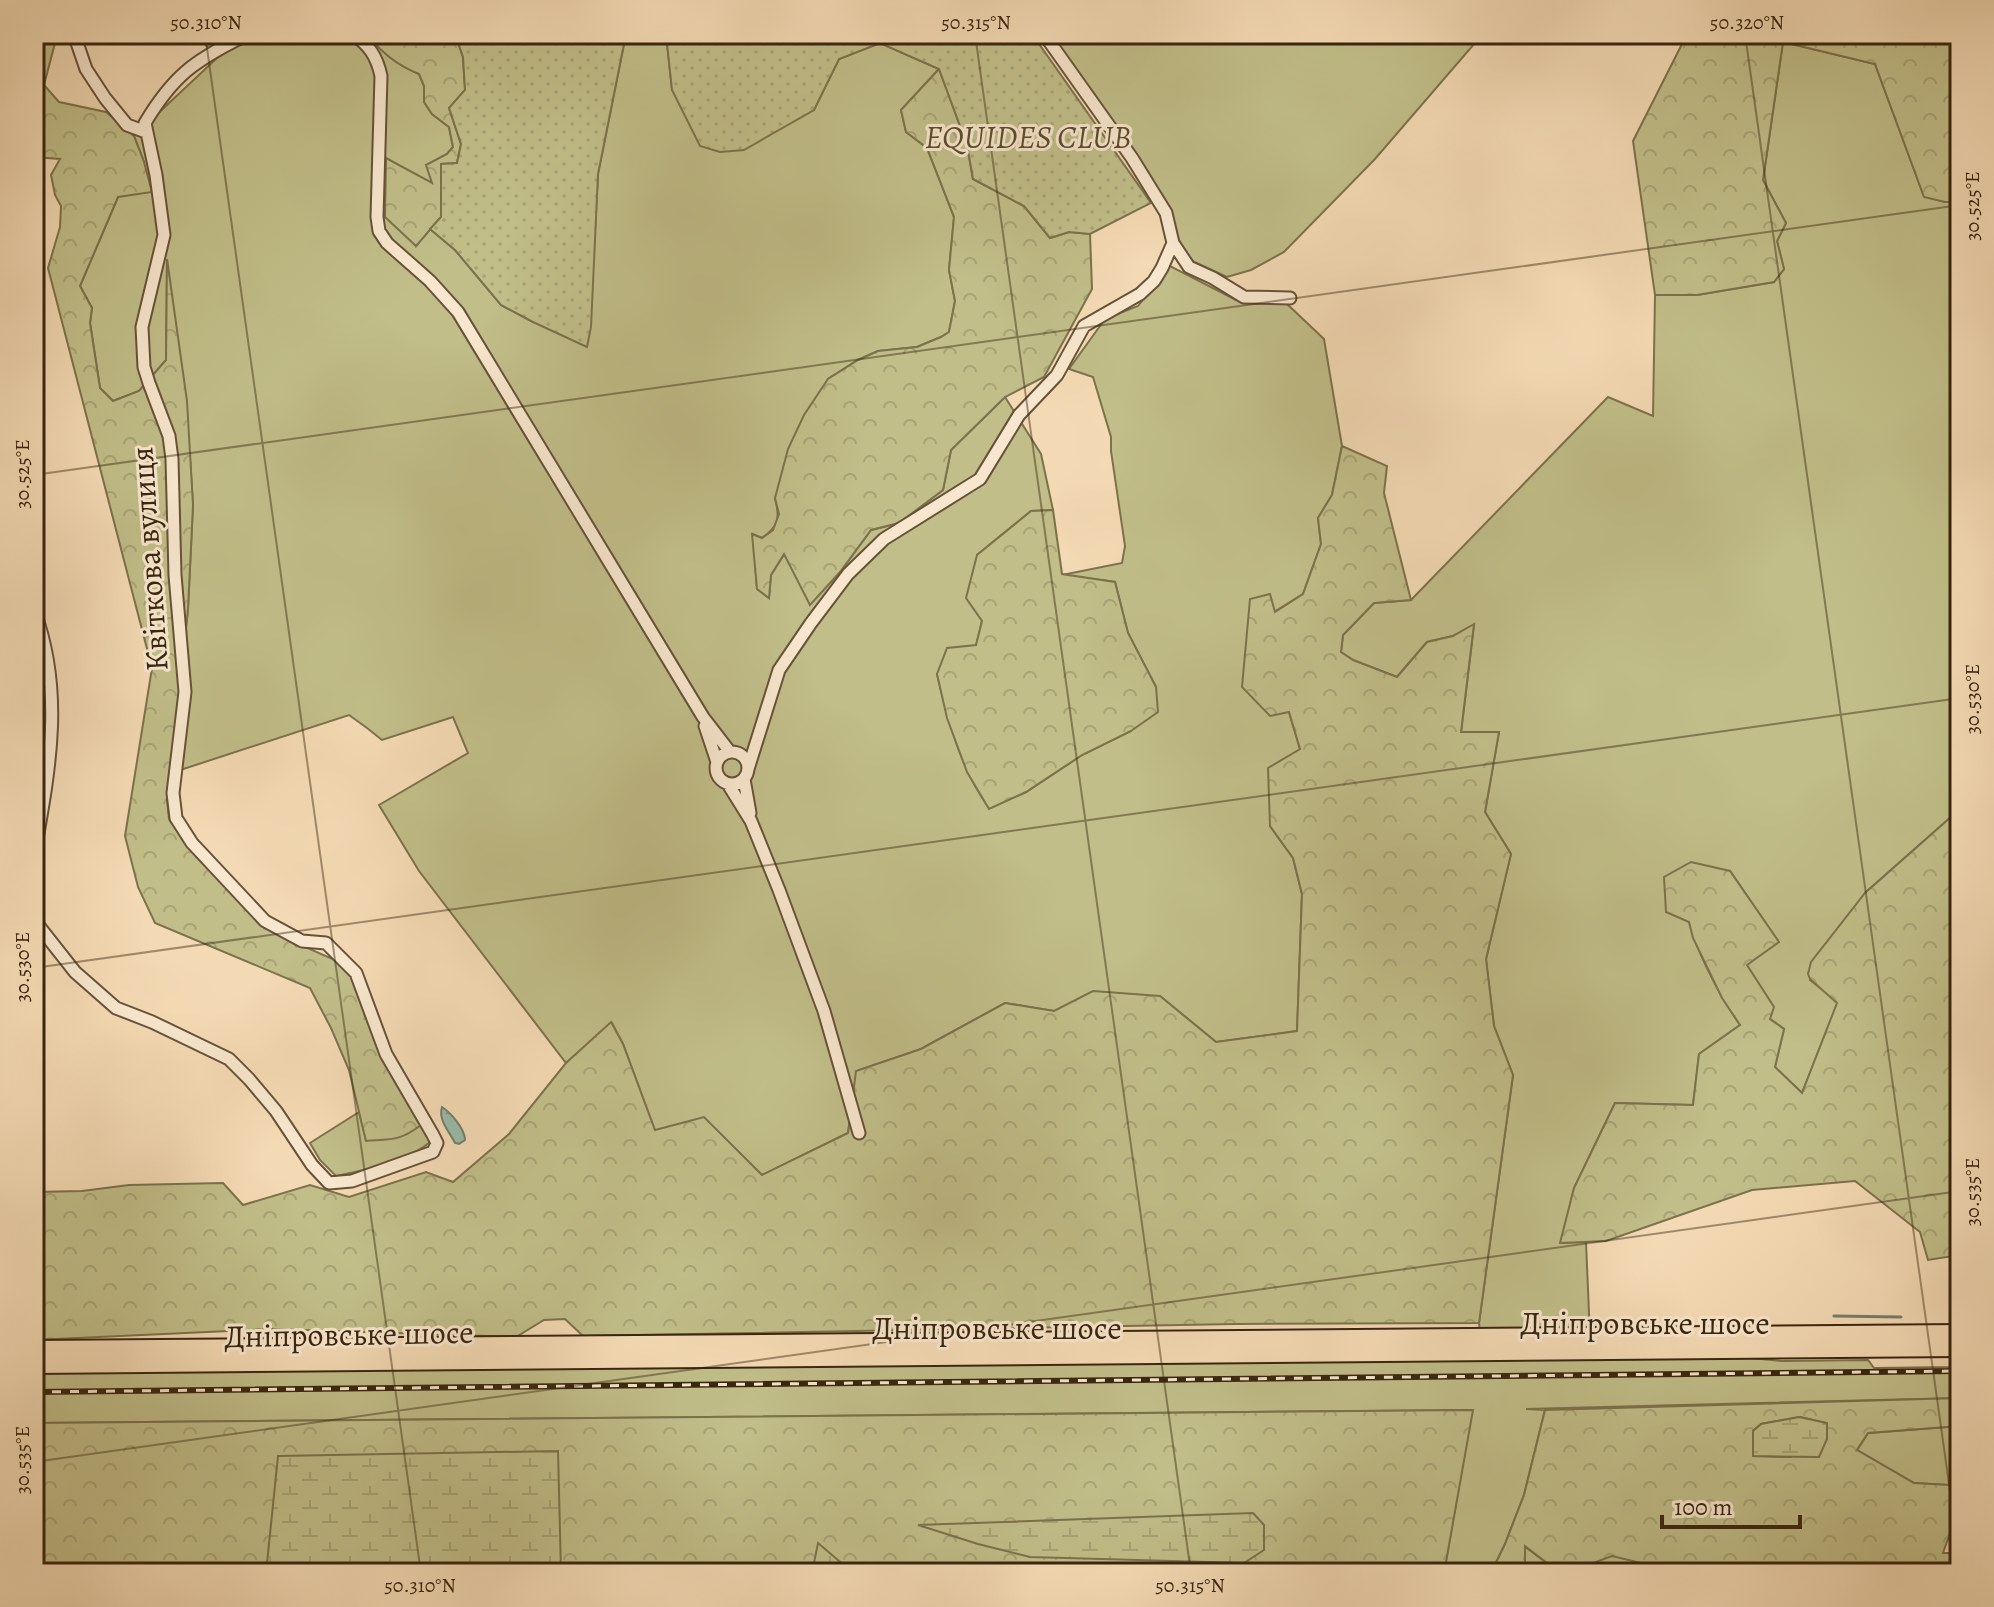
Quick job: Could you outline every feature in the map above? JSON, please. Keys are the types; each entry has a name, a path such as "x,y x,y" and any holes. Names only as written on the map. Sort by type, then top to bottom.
{"main road":[{"name":"Дніпровське шосе","path":"34,1349 1960,1333"},
{"name":"Дніпровське шосе","path":"34,1365 1960,1348"}],"street":[{"path":"74,34 86,69 105,98 127,125 146,132 145,123 159,99 184,71 206,55 242,36 284,34"},
{"path":"352,34 372,50 379,62 381,76 379,231 387,243 445,295 458,312 703,717 732,752 745,758 751,821"},
{"path":"1044,34 1132,158 1166,213 1173,243 1189,267 1244,297 1290,298"},
{"name":"Квіткова вулиця","path":"34,920 75,972 116,1008 229,1059 276,1111 312,1165 329,1183 352,1181 433,1152 437,1143 386,1054 356,973 326,943 302,941 265,921 192,843 176,818 173,793 185,692 175,575 172,459 169,436 144,367 142,327 164,235 156,175 146,132"},
{"path":"703,717 717,762 716,773 723,782 734,785 746,774 779,670 848,574 884,539 980,479 1019,415 1057,375 1084,326 1140,294 1154,281 1173,243"},
{"path":"34,610 44,638 53,696 47,782 34,856"},
{"path":"717,762 724,754 749,748 759,735"},
{"path":"728,784 751,821 824,1011 859,1133"}],"green space":[{"path":"34,34 55,34 44,85 59,102 106,112 134,136 152,192 118,197 80,286 92,308 90,323 100,388 113,401 139,391 166,360 167,259 187,401 193,505 188,609 167,800 169,819 183,839 296,943 335,960 355,980 421,1125 401,1137 366,1141 349,1070 310,988 155,923 138,887 125,836 152,668 48,268 60,227 61,206 51,175 60,159 34,157"},
{"path":"196,34 367,34 390,58 419,74 424,86 424,102 432,114 449,127 453,147 427,165 433,184 386,159 416,246 430,229 455,250 501,305 533,322 590,327 598,174 626,34 666,34 672,90 814,110 839,59 880,43 939,69 901,110 906,132 927,148 954,217 949,270 955,301 949,332 917,347 878,351 828,379 775,498 778,516 775,525 762,538 753,534 757,589 769,598 771,575 785,553 810,604 840,572 871,530 899,523 943,490 951,450 1005,397 1041,454 1053,510 1031,511 977,555 982,621 976,646 937,674 963,761 989,808 1026,792 1082,755 1131,731 1156,687 1128,633 1115,582 1062,575 1122,563 1125,546 1111,437 1093,377 1069,369 1105,319 1138,306 1170,266 1236,300 1286,303 1324,339 1342,446 1332,495 1318,518 1321,544 1303,594 1274,612 1289,712 1300,749 1270,826 1293,858 1302,894 1297,1031 1216,1042 1160,996 1054,1011 1005,1003 921,1049 857,1071 848,1133 762,1175 704,1118 655,1131 623,1044 612,1023 566,1063 419,871 379,805 468,753 453,717 382,740 349,715 171,773 188,609 193,505 167,267 166,360 139,391 113,401 100,388 90,323 92,308 80,286 118,197 144,162 134,136 217,58"},
{"path":"367,34 455,34 463,57 465,90 449,108 461,144 457,163 441,164 441,217 416,246 385,217 386,158 432,183 426,165 447,154 453,147 449,127 432,114 424,102 424,86 419,74 390,58"},
{"path":"455,34 626,34 598,174 591,327 587,347 501,305 455,250 430,229 441,217 441,164 457,163 461,144 449,108 465,90 463,57"},
{"name":"EQUIDES CLUB","path":"666,34 1032,34 1151,203 1090,234 1069,232 1050,238 1024,206 973,179 967,145 939,69 880,43 839,59 814,110 744,150 720,152 700,146 672,90"},
{"path":"1051,34 1499,34 1474,44 1375,159 1284,252 1251,270 1227,277 1190,260 1177,244 1165,204"},
{"path":"1694,34 1960,34 1960,202 1924,197 1875,64 1783,42 1763,180 1786,223 1777,241 1784,269 1774,282 1697,295 1655,295 1633,141 1682,44"},
{"path":"1783,42 1875,64 1924,196 1945,202 1960,202 1960,809 1865,893 1810,980 1838,1002 1802,1093 1775,1067 1784,1029 1769,1018 1773,1007 1746,965 1778,941 1730,871 1689,922 1711,976 1740,1025 1699,1054 1693,1105 1615,1103 1574,1188 1561,1243 1586,1242 1590,1337 1481,1338 1479,1323 1513,1075 1494,1026 1486,959 1511,854 1485,812 1499,732 1461,733 1474,625 1453,636 1427,642 1397,677 1353,660 1341,652 1343,635 1374,603 1411,600 1608,397 1653,416 1655,295 1697,295 1774,282 1784,269 1777,241 1786,223 1763,180"},
{"path":"939,69 967,145 973,179 1024,206 1050,238 1069,232 1090,234 1092,289 1044,377 1005,397 951,450 943,490 899,523 871,530 840,572 810,605 784,554 771,575 769,598 757,589 752,534 762,538 773,530 779,514 775,498 788,449 804,415 828,379 878,351 917,347 949,332 955,301 949,270 954,217 927,148 906,132 901,110"},
{"path":"1342,446 1387,466 1384,493 1411,600 1374,603 1343,635 1341,652 1353,660 1397,677 1427,642 1453,636 1474,624 1461,732 1499,732 1485,812 1511,854 1486,959 1494,1026 1513,1075 1479,1323 1235,1324 583,1336 565,1319 544,1320 516,1337 271,1329 34,1340 34,1192 82,1191 129,1185 223,1183 243,1205 310,1185 349,1197 426,1172 453,1182 509,1134 566,1063 611,1022 623,1044 655,1130 704,1117 762,1175 848,1133 856,1071 921,1049 1005,1003 1054,1011 1093,991 1160,996 1216,1042 1297,1031 1302,894 1293,858 1270,826 1268,768 1300,749 1289,712 1270,716 1242,687 1250,599 1270,594 1275,612 1303,594 1321,544 1318,518 1332,495"},
{"path":"1053,510 1062,574 1115,582 1128,633 1156,687 1158,712 1131,731 1082,755 1026,792 989,809 967,772 947,718 937,674 947,648 976,645 982,621 966,598 977,555 1031,511"},
{"path":"1960,809 1960,1255 1928,1260 1920,1232 1855,1181 1752,1190 1606,1241 1560,1243 1574,1188 1615,1103 1693,1105 1699,1054 1740,1025 1722,998 1693,938 1689,922 1666,912 1664,877 1691,862 1730,871 1779,942 1747,965 1774,1007 1770,1019 1784,1029 1775,1067 1802,1093 1837,1003 1810,979 1811,962 1865,893"},
{"path":"359,1112 366,1140 421,1124 428,1129 430,1142 398,1159 336,1176 320,1160 310,1143"},
{"path":"1671,1351 1782,1361 1868,1360 1874,1368 1953,1367 1955,1359 1960,1358 1960,1398 1526,1409 1545,1410 1524,1495 1491,1573 1444,1573 1472,1410 34,1423 34,1365"},
{"path":"1960,1398 1960,1426 1868,1433 1857,1450 1914,1483 1949,1485 1952,1464 1960,1464 1960,1521 1953,1525 1943,1553 1960,1553 1960,1573 1722,1573 1709,1566 1641,1563 1612,1556 1560,1573 1525,1546 1525,1573 1491,1573 1524,1495 1545,1410","holes":["1800,1417 1826,1423 1791,1457 1753,1456 1753,1431 1761,1424"]},
{"path":"1473,1410 1444,1573 34,1573 34,1423"},
{"path":"1799,1417 1827,1423 1827,1439 1819,1457 1753,1456 1753,1431 1761,1424"},
{"path":"1960,1426 1960,1464 1952,1464 1949,1485 1914,1483 1857,1450 1868,1433"},
{"path":"558,1451 561,1573 266,1573 278,1456"},
{"path":"1253,1513 1264,1525 1264,1550 1244,1563 1030,1557 918,1525"},
{"path":"818,1543 853,1573 812,1573"},
{"path":"1524,1546 1560,1573 1525,1573"},
{"path":"1612,1555 1641,1563 1710,1566 1722,1573 1566,1573"}],"water":[{"path":"442,1107 463,1131 465,1140 459,1144 455,1143 445,1125"}],"waterway":[{"path":"1834,1316 1901,1317"}],"railway":[{"path":"34,1392 1960,1371"}]}
